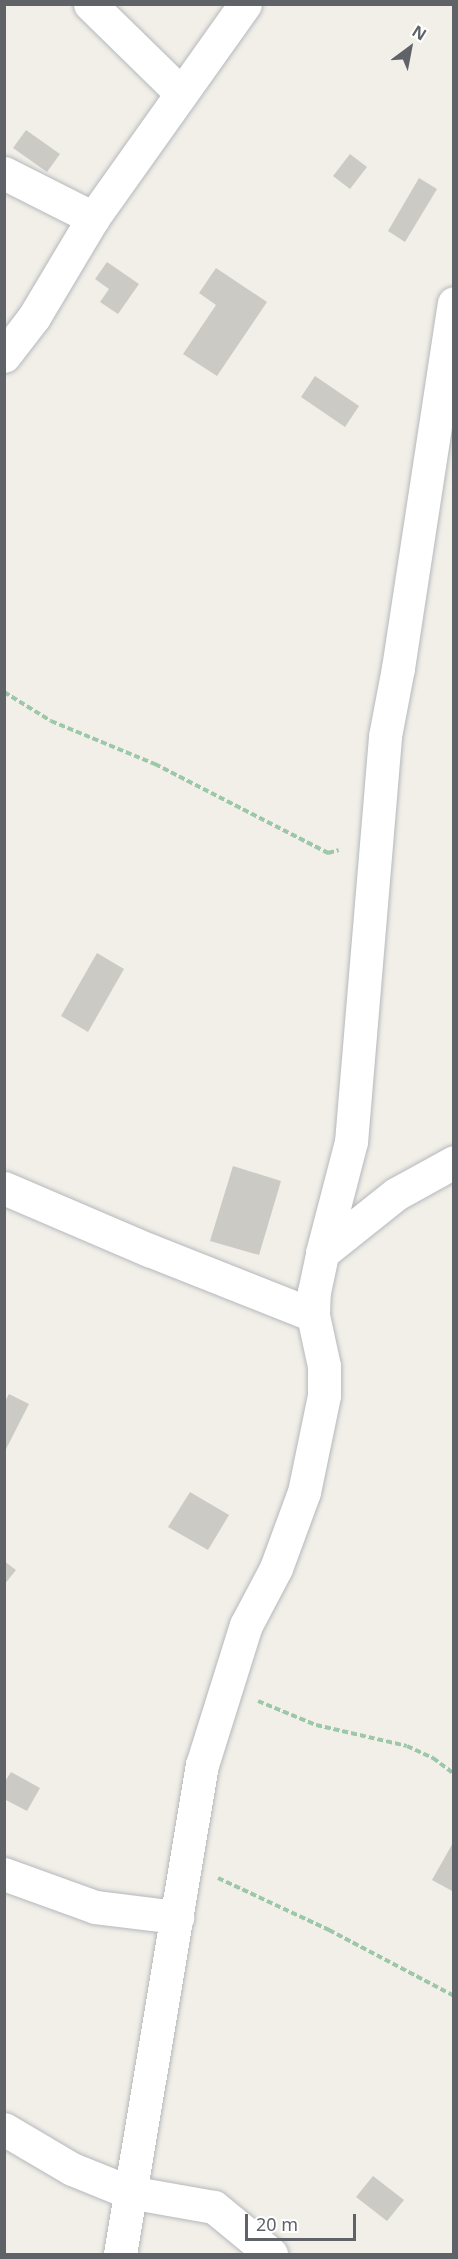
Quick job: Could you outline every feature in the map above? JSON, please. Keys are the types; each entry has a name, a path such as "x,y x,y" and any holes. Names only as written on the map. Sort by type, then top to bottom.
{"street":[{"path":"90,4 181,93"},
{"path":"4,356 34,317 93,218 244,4"},
{"path":"4,173 93,218"},
{"path":"120,2254 196,1791 246,1625 276,1569 304,1492 324,1395 324,1366 314,1314 322,1253 351,1142 385,736 398,668 453,303"},
{"path":"322,1253 396,1194 453,1162"},
{"path":"4,1188 149,1250 314,1314"},
{"path":"4,1874 95,1907 177,1917"},
{"path":"4,2129 72,2169 129,2192 214,2207 271,2254"}],"path":[{"path":"4,692 51,721 155,764 328,853 334,853 344,845"},
{"path":"220,1710 256,1700 316,1725 408,1746 432,1758 453,1774"},
{"path":"184,1864 329,1930 453,1996"}],"building":[{"path":"26,130 60,154 47,172 13,148"},
{"path":"350,154 367,167 350,189 333,176"},
{"path":"419,178 437,189 405,242 388,231"},
{"path":"107,262 139,284 118,314 100,302 109,289 95,279"},
{"path":"216,268 267,302 217,376 183,354 216,305 199,293"},
{"path":"315,376 359,406 345,427 301,397"},
{"path":"97,953 124,969 88,1032 61,1016"},
{"path":"233,1166 281,1181 259,1255 210,1241"},
{"path":"9,1394 29,1404 4,1453 4,1403"},
{"path":"190,1492 229,1515 208,1550 168,1527"},
{"path":"4,1561 16,1570 4,1585"},
{"path":"11,1772 40,1788 27,1811 4,1799 4,1783"},
{"path":"454,1841 454,1892 432,1880"},
{"path":"373,2176 404,2200 387,2221 356,2197"}]}
